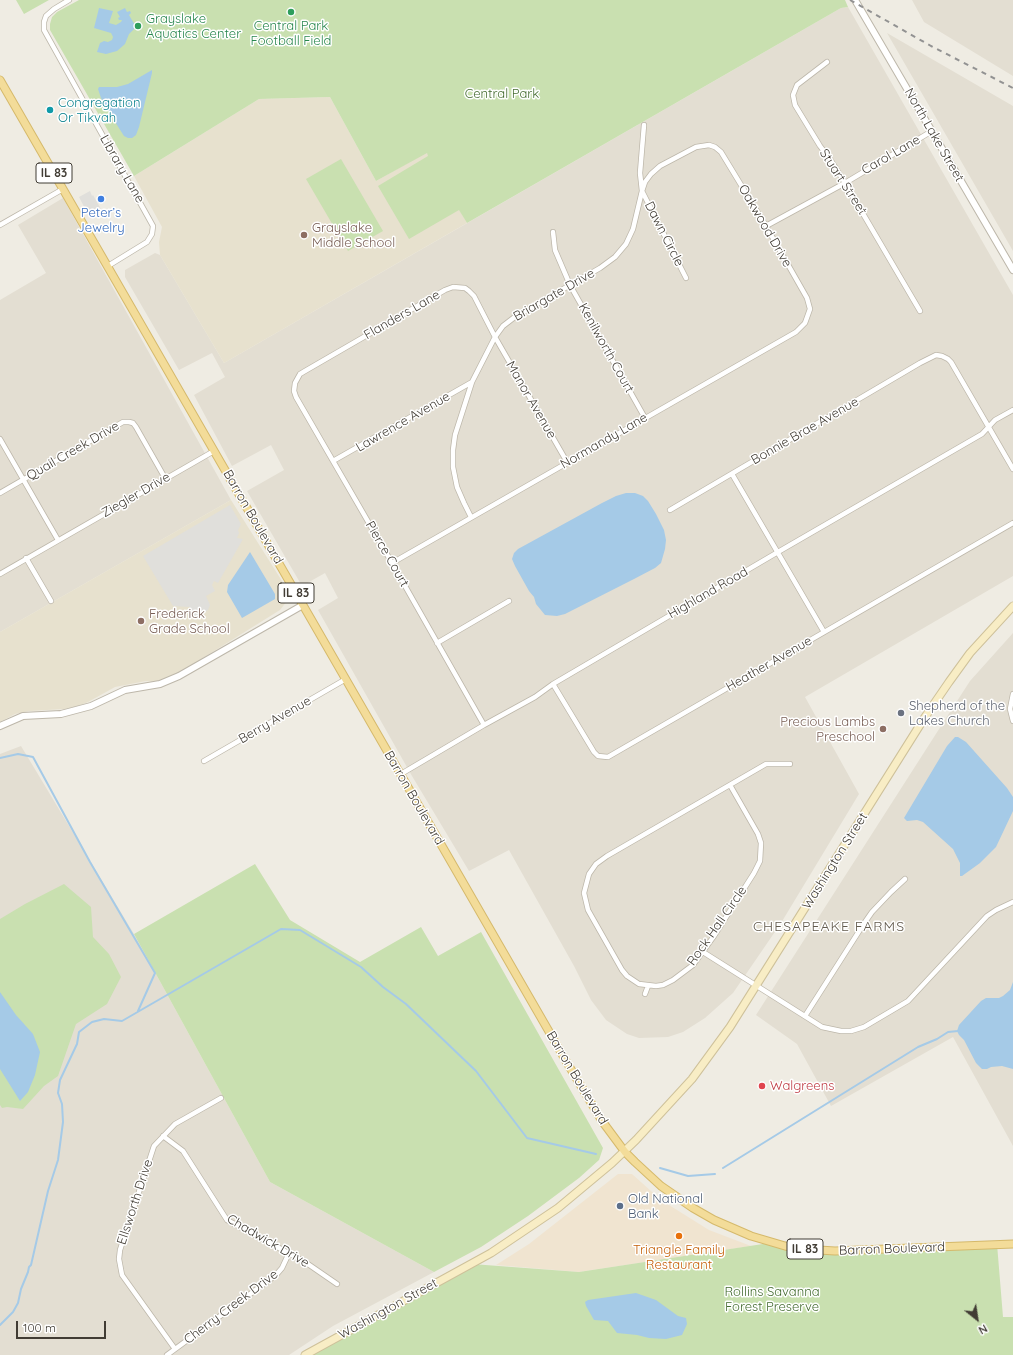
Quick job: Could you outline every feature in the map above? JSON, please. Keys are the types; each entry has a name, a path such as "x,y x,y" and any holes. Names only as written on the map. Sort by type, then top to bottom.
{"main road":[{"name":"Barron Boulevard","path":"0,80 566,1062 602,1121 625,1152 661,1186 709,1218 751,1236 785,1246 803,1249 836,1251 1013,1244"},
{"name":"Washington Street","path":"305,1355 491,1253 558,1208 625,1152 692,1079 730,1027 948,682 970,653 1013,606"}],"street":[{"name":"Library Lane","path":"69,0 46,16 44,30 154,226 152,234 147,242 108,266"},
{"name":"North Lake Street","path":"855,0 1013,270"},
{"name":"Stuart Street","path":"827,62 797,85 792,95 795,105 802,118 845,182 920,311"},
{"name":"Briargate Drive","path":"642,191 640,173 644,125"},
{"name":"Carol Lane","path":"766,226 932,131"},
{"name":"Briargate Drive","path":"471,517 457,487 453,467 455,435 472,382 488,348 495,337 503,326 516,316 600,268 615,257 626,244 633,229 642,191 645,182 651,174 660,166 688,150 709,145"},
{"name":"Oakwood Drive","path":"709,145 716,147 721,152 766,226 807,298 810,309 809,314"},
{"path":"0,225 63,189"},
{"name":"Dawn Circle","path":"642,191 686,278"},
{"name":"Kenilworth Court","path":"553,232 555,250 570,285 645,418"},
{"name":"Flanders Lane","path":"295,383 300,374 305,370 445,290 453,287 465,288 474,296 495,337"},
{"name":"Normandy Lane","path":"392,563 796,332 805,324 809,314"},
{"name":"Manor Avenue","path":"495,337 567,462"},
{"name":"Bonnie Brae Avenue","path":"670,510 936,355 942,356 951,362 988,428"},
{"name":"Lawrence Avenue","path":"333,461 472,382"},
{"name":"Pierce Court","path":"295,383 294,391 296,397 484,725"},
{"name":"Highland Road","path":"401,774 535,697 553,684 982,434 995,420 1013,410"},
{"name":"Quail Creek Drive","path":"0,493 123,422 133,423 136,427 165,478"},
{"path":"988,428 1013,469"},
{"path":"0,439 58,540"},
{"name":"Ziegler Drive","path":"0,574 214,451"},
{"path":"732,474 824,632"},
{"name":"Heather Avenue","path":"553,684 594,752 598,756 608,757 1013,523"},
{"path":"26,558 51,601"},
{"path":"437,643 509,601"},
{"path":"0,726 23,716 61,714 91,706 125,690 160,684 179,676 303,604"},
{"name":"Berry Avenue","path":"204,761 346,679"},
{"path":"1013,694 1010,709 1013,721"},
{"path":"646,994 648,986 632,980 622,970 588,910 584,893 589,874 596,864 607,856 766,764 790,764"},
{"name":"Rock Hall Circle","path":"648,986 663,985 673,980 693,965 754,873 760,861 761,843 758,834 730,785"},
{"path":"805,1016 863,925 886,897 905,879"},
{"path":"581,880 586,882"},
{"path":"703,952 822,1027 851,1031 864,1027 908,1001 987,916 1013,902"},
{"name":"Ellsworth Drive","path":"175,1349 122,1275 119,1259 120,1250 154,1146 175,1124 184,1117 221,1098"},
{"name":"Chadwick Drive","path":"163,1136 183,1151 227,1220 305,1262 337,1284"},
{"name":"Cherry Creek Drive","path":"167,1355 276,1275 282,1268 289,1253"}],"shaded area":[{"path":"912,0 1013,0 1013,76 924,22"},
{"path":"848,7 1013,295 1013,576 805,697 859,794 781,923 733,993 705,1018 683,1032 668,1037 639,1038 627,1034 606,1020 591,1000 574,966 509,850 469,871 412,776 318,610 338,598 325,573 302,586 247,491 284,470 271,445 232,466 194,395 225,377 212,353 179,370 125,277 125,270 155,253 160,255 224,363 841,8"},
{"path":"887,33 1013,106 1013,251"},
{"name":"Grayslake Middle School","path":"330,97 376,181 427,152 467,223 224,363 160,255 159,242 162,227 134,176 259,99"},
{"path":"90,191 102,211 90,218 79,197"},
{"path":"63,198 231,500 0,632 0,300 46,273 18,225"},
{"name":"Frederick Grade School","path":"231,500 287,589 287,601 280,610 174,676 156,682 146,681 115,687 78,706 65,709 29,711 15,714 0,722 0,632"},
{"path":"230,505 241,524 238,530 239,533 237,538 243,539 218,583 214,581 212,585 215,591 206,596 210,605 208,610 194,620 189,612 190,607 173,606 143,556"},
{"path":"1013,633 1013,1146 953,1037 831,1106 797,1044 756,1015 970,681"},
{"path":"21,746 134,934 270,1182 434,1272 333,1326 289,1355 0,1355 0,754"},
{"path":"618,1174 632,1174 661,1200 709,1230 751,1246 579,1272 496,1265 529,1244"}],"green space":[{"path":"16,0 49,0 24,14"},
{"name":"Central Park","path":"79,0 845,0 848,7 841,8 467,223 459,210 409,239 378,186 428,156 427,153 376,181 330,97 259,99 134,176 50,30 52,17 57,12"},
{"path":"341,159 383,231 348,251 306,179"},
{"path":"255,864 290,920 360,962 421,927 438,956 481,932 603,1148 599,1160 579,1178 528,1216 481,1247 434,1272 270,1182 134,934"},
{"path":"64,884 91,907 93,937 109,954 121,977 107,1004 76,1024 58,1076 44,1086 23,1109 7,1107 2,1108 0,1105 0,919"},
{"name":"Rollins Savanna Forest Preserve","path":"776,1242 836,1250 997,1244 1003,1317 1013,1317 1013,1355 305,1355 472,1264 579,1272"}],"water":[{"path":"99,8 113,11 109,23 116,25 122,20 119,20 118,18 120,17 117,12 125,8 127,12 130,11 131,13 129,15 136,27 129,34 125,44 117,51 106,54 97,52 100,43 104,41 108,42 112,40 113,37 111,33 94,28"},
{"path":"152,70 139,127 136,135 132,138 128,138 124,136 117,125 101,98 98,89 99,87 117,87 128,84"},
{"path":"626,493 635,493 643,496 648,501 664,530 666,540 661,563 655,568 565,614 557,616 545,615 536,604 534,597 515,566 512,559 514,553 518,549 602,503"},
{"path":"250,552 275,594 275,599 242,618 227,592 228,585"},
{"path":"955,737 958,737 966,742 1007,788 1013,797 1013,811 996,847 980,863 962,876 960,876 960,863 953,849 923,822 917,820 907,821 904,818 947,746"},
{"path":"1013,982 1013,1069 1002,1066 982,1069 976,1063 964,1040 959,1035 957,1031 959,1025 981,1001 986,998 999,998 1003,996 1010,990"},
{"path":"0,992 16,1015 33,1034 40,1052 35,1075 28,1092 20,1101 0,1069"},
{"path":"636,1293 656,1300 678,1316 686,1318 687,1324 682,1335 666,1339 617,1333 608,1321 594,1320 585,1302 588,1300"}],"waterway":[{"path":"0,758 18,754 33,757 90,862 155,973 138,1011"},
{"path":"0,1325 13,1312 18,1303 21,1289 31,1265 48,1191 58,1160 63,1122 62,1104 58,1093 60,1080 77,1044 79,1032 92,1022 104,1019 122,1021 281,929 300,930 361,967 383,987 406,1004 476,1071 527,1138 596,1154"},
{"path":"723,1168 918,1047 937,1039 948,1032 958,1031"},
{"path":"660,1168 688,1176 715,1174"}],"railway":[{"path":"850,0 931,46 1013,88"}],"place":[{"name":"Central Park Football Field","path":"291,12"},
{"name":"Grayslake Aquatics Center","path":"138,26"},
{"name":"Congregation Or Tikvah","path":"50,110"},
{"name":"Peter’s Jewelry","path":"101,199"},
{"name":"Grayslake Middle School","path":"304,235"},
{"name":"Frederick Grade School","path":"141,621"},
{"name":"Shepherd of the Lakes Church","path":"901,713"},
{"name":"Precious Lambs Preschool","path":"883,729"},
{"name":"Walgreens","path":"762,1086"},
{"name":"Old National Bank","path":"620,1206"},
{"name":"Triangle Family Restaurant","path":"679,1236"}],"district":[{"name":"CHESAPEAKE FARMS","path":"829,927"}]}
